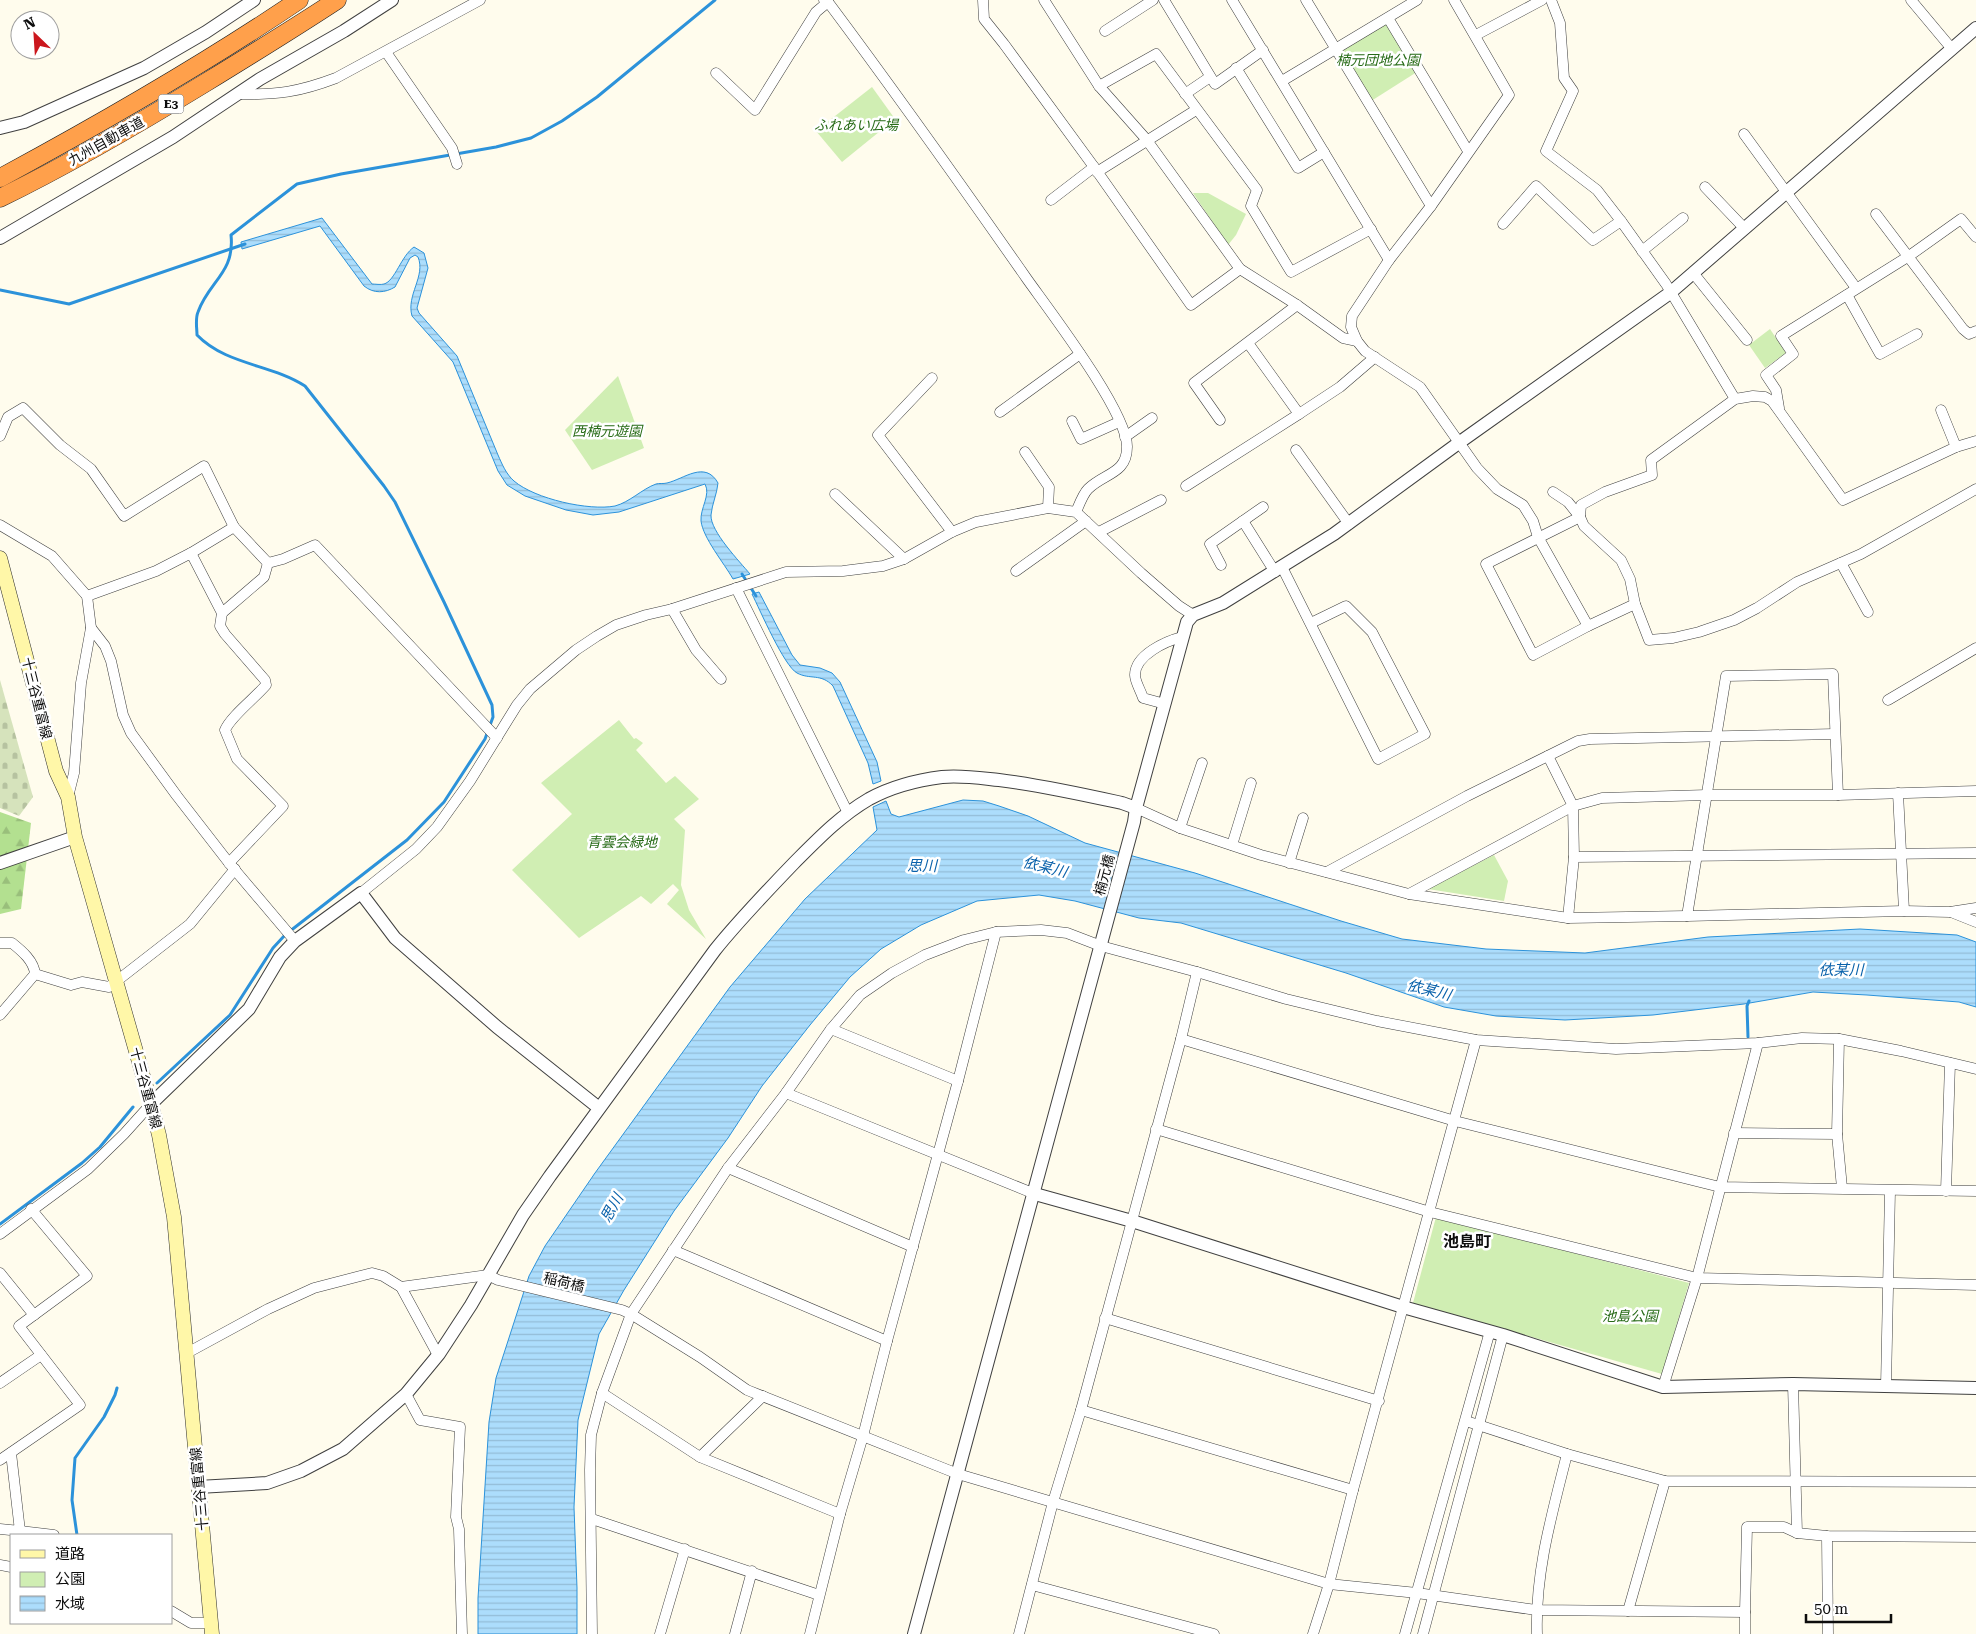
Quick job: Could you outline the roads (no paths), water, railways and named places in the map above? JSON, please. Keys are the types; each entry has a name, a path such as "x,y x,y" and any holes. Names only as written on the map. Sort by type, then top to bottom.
{"highway":[{"name":"九州自動車道","path":"0,178 80,135 212,56 298,0"},
{"name":"九州自動車道","path":"0,198 152,116 292,30 337,0"},
{"path":"292,30 341,0"}],"main road":[{"name":"十三谷重富線","path":"0,558 56,771 68,797 75,837 159,1135 174,1217 211,1629"}],"street":[{"path":"0,128 24,122 144,68 206,32 254,0"},
{"path":"0,238 173,137 260,79 344,31 392,0"},
{"path":"238,94 272,95 311,88 336,78 386,52 480,0"},
{"path":"983,0 984,19 1096,169 1191,305 1240,269"},
{"path":"1044,0 1099,86 1146,140 1240,269 1344,338 1357,341"},
{"path":"1105,30 1153,0"},
{"path":"1164,0 1215,84 1263,50"},
{"path":"1232,0 1389,260"},
{"path":"1306,0 1431,206"},
{"path":"1282,81 1417,0"},
{"path":"1454,0 1476,35 1509,95 1431,206 1389,260 1352,316 1351,327 1357,341 1366,351 1420,386 1476,468 1497,489 1524,506 1533,521 1538,537 1588,626"},
{"path":"1476,35 1542,0"},
{"path":"1551,0 1560,23 1564,78 1573,92 1546,151 1596,190 1621,222 1666,284 1670,294 1735,399"},
{"path":"1911,0 1952,49"},
{"path":"716,73 755,110 816,12 826,1 926,135 1080,354 1119,422 1127,444 1126,458 1119,468 1087,489 1076,512"},
{"path":"1388,18 1468,151"},
{"path":"0,1234 31,1209 88,1169 124,1134 151,1104 249,1009 280,957 295,941 361,893 416,849 437,827 496,736 530,689 576,650 616,625 786,572 843,571 883,566 904,559 952,532 976,522 1048,508 1076,512 1140,573 1179,606 1193,615 1204,612 1223,603 1349,524 1460,442 1670,294 1976,28"},
{"path":"386,52 452,148 456,162"},
{"path":"1099,86 1156,54 1257,190 1251,206 1291,272 1370,229"},
{"path":"1236,68 1298,168 1324,152"},
{"path":"1185,94 1210,77"},
{"path":"1051,200 1096,169 1196,110"},
{"path":"1744,134 1856,288"},
{"path":"1503,224 1536,186 1592,240 1621,222"},
{"path":"1705,187 1745,229"},
{"path":"1876,214 1963,329 1969,334 1976,331"},
{"path":"1642,251 1683,218"},
{"path":"1780,412 1776,390 1766,375 1793,354 1781,336 1909,256 1961,219 1976,237"},
{"path":"1694,274 1748,340"},
{"path":"1847,295 1880,354 1917,334"},
{"path":"1220,420 1194,383 1296,305"},
{"path":"1248,343 1299,414"},
{"path":"1000,412 1080,354"},
{"path":"1186,486 1340,387 1375,357"},
{"path":"932,378 878,435 952,532"},
{"path":"1580,516 1581,505 1605,492 1652,476 1651,460 1735,399 1753,396 1765,397 1772,401 1844,500 1956,447 1976,441"},
{"path":"0,436 8,417 23,408 60,445 91,469 124,516 204,466 234,527 268,563"},
{"path":"1941,410 1956,447"},
{"path":"1125,437 1152,418"},
{"path":"1072,421 1081,439 1119,422"},
{"path":"1296,450 1349,524"},
{"path":"1025,452 1049,487 1048,508"},
{"path":"1553,492 1568,502 1580,516 1584,526 1621,560 1630,579 1635,604 1649,640 1673,638 1699,632 1734,620 1757,608 1797,582 1861,554 1976,489"},
{"path":"835,494 904,559"},
{"path":"1099,532 1161,500"},
{"path":"1221,565 1210,544 1262,507"},
{"path":"1580,516 1486,564 1533,655 1635,604"},
{"path":"1016,571 1086,521"},
{"path":"1243,521 1278,569 1311,623 1378,759 1426,734 1372,632 1346,606 1311,623"},
{"path":"0,525 52,556 87,596 91,628 81,683 74,773 68,797"},
{"path":"87,596 156,572 234,527"},
{"path":"268,563 283,559 315,545 496,736"},
{"path":"35,974 71,985 82,982 108,987 117,981 190,924 232,866 283,806 237,759 225,730 228,722 266,684 265,680 220,626 222,613 191,553"},
{"path":"222,613 264,578 268,563"},
{"path":"1841,563 1868,612"},
{"path":"736,588 848,813"},
{"path":"672,609 696,650 721,679"},
{"name":"楠元橋","path":"914,1634 1035,1194 1134,822 1136,808 1166,704 1182,637 1187,622 1193,615"},
{"path":"91,628 105,646 111,661 123,715 131,733 232,866 295,941"},
{"path":"1166,704 1143,698 1135,676 1138,664 1160,645 1167,640 1182,637"},
{"path":"1888,700 1976,648"},
{"path":"1687,916 1726,676 1832,674 1838,795"},
{"path":"1327,872 1467,796 1578,741 1590,739 1835,734"},
{"path":"1548,756 1572,806 1574,857 1568,918"},
{"path":"1180,828 1202,763"},
{"path":"198,1487 267,1483 301,1471 343,1449 406,1394 438,1355 493,1278 523,1215 739,920 827,830 848,813 871,798 915,782 943,777 975,777 1036,785 1122,803 1180,828 1232,845 1409,894 1568,918 1904,911 1950,912 1976,908"},
{"path":"1232,845 1251,783"},
{"path":"1409,894 1572,806 1602,798 1707,794 1838,795 1976,791"},
{"path":"1898,793 1904,911"},
{"path":"1289,862 1303,818"},
{"path":"0,862 75,837"},
{"path":"1574,857 1976,853"},
{"path":"361,893 395,938 497,1026 600,1108"},
{"path":"1950,912 1976,922"},
{"path":"592,1634 590,1470 592,1435 602,1393 627,1312 673,1250 728,1168 786,1093 831,1029 860,995 892,972 940,949 964,940 996,932 1041,930 1067,933 1102,941 1286,999 1377,1022 1476,1040 1616,1049 1758,1043 1802,1038 1839,1039 1901,1051 1976,1069"},
{"path":"810,1634 840,1514 863,1436 996,932"},
{"path":"0,944 12,943 24,952 35,974"},
{"path":"1019,1634 1053,1502 1106,1318 1181,1039 1197,972"},
{"path":"0,1015 35,974"},
{"path":"831,1029 958,1080"},
{"path":"1181,1039 1455,1121 1720,1187 1976,1191"},
{"path":"1839,1039 1837,1134 1842,1188"},
{"path":"1313,1634 1329,1584 1476,1040"},
{"path":"1663,1387 1697,1278 1758,1043"},
{"path":"1946,1190 1950,1063"},
{"path":"786,1093 1035,1194 1132,1221 1404,1307 1490,1331 1663,1387 1793,1384 1976,1388"},
{"path":"1156,1129 1430,1212 1697,1278 1976,1285"},
{"path":"1734,1133 1837,1134"},
{"path":"728,1168 913,1247"},
{"path":"1886,1386 1890,1190"},
{"path":"0,1460 80,1405 19,1326 87,1276 31,1209"},
{"path":"673,1250 887,1341"},
{"path":"0,1273 34,1315"},
{"path":"186,1353 314,1288 372,1273 383,1276 401,1287 438,1355"},
{"path":"401,1287 493,1278"},
{"name":"稲荷橋","path":"493,1278 627,1312 700,1357 747,1390 958,1474 1329,1584 1417,1593 1536,1610 1745,1612"},
{"path":"1106,1318 1379,1401"},
{"path":"1406,1634 1490,1331"},
{"path":"1423,1634 1503,1335"},
{"path":"0,1384 41,1355"},
{"path":"1793,1384 1797,1533"},
{"path":"602,1393 700,1457 840,1514"},
{"path":"406,1394 420,1420 460,1427 456,1517 459,1529 462,1634"},
{"path":"700,1457 763,1396"},
{"path":"1081,1410 1353,1490"},
{"path":"1466,1421 1567,1454 1665,1481 1976,1482"},
{"path":"11,1453 20,1531"},
{"path":"1537,1634 1536,1610 1541,1561 1567,1454"},
{"path":"1628,1611 1665,1481"},
{"path":"592,1519 819,1595"},
{"path":"1745,1634 1747,1527 1784,1528 1797,1533 1827,1536 1976,1537"},
{"path":"0,1528 46,1534"},
{"path":"1827,1536 1828,1634"},
{"path":"660,1634 685,1550"},
{"path":"735,1634 752,1571"},
{"path":"1032,1585 1214,1634"},
{"path":"172,1612 192,1623 211,1629"}],"water":[{"path":"322,218 372,284 388,282 405,256 414,247 424,253 428,268 417,308 419,313 457,356 501,462 506,472 514,481 548,498 577,505 604,507 620,504 656,484 667,483 694,473 707,473 713,476 718,483 711,515 712,522 720,538 750,574 733,579 706,535 701,521 707,493 705,484 619,512 593,515 566,510 525,496 507,485 498,471 453,362 412,316 412,301 420,271 418,257 415,255 410,258 395,287 379,292 364,286 320,226 242,249 241,242"},
{"path":"759,592 792,655 800,665 820,668 832,673 840,682 877,762 881,781 873,784 868,763 833,686 824,679 797,673 786,660 752,594"},
{"name":"思川","path":"963,800 983,801 999,806 1028,816 1085,843 1195,873 1402,939 1486,949 1585,953 1708,937 1860,929 1957,935 1976,942 1976,1007 1959,1002 1813,992 1744,1004 1653,1015 1565,1020 1496,1016 1444,1007 1346,973 1181,923 1139,918 1075,901 1039,895 977,901 921,925 881,949 850,977 762,1086 728,1138 674,1211 624,1290 599,1334 578,1420 574,1507 577,1634 478,1634 478,1598 489,1422 496,1378 529,1276 545,1246 595,1173 730,987 805,899 877,830 873,807 886,801 891,814 899,817"}],"waterway":[{"path":"157,1083 230,1015 273,948 285,935 407,840 444,802 485,739 493,717 492,705 444,602 395,502 384,486 305,386 278,373 221,353 197,335 196,321 198,312 229,259 231,235 297,184 341,174 496,147 531,138 562,121 597,97 715,0"},
{"path":"0,290 69,304 245,244"},
{"path":"742,574 756,596"},
{"path":"1748,1037 1747,1006 1749,1001"},
{"path":"0,1224 82,1163 100,1147 133,1107"},
{"path":"77,1534 72,1500 75,1458 104,1417 117,1388"}],"district":[{"name":"池島町","path":"1467,1241"}],"park label":[{"name":"楠元団地公園","path":"1378,60"},
{"name":"ふれあい広場","path":"856,125"},
{"name":"西楠元遊園","path":"607,431"},
{"name":"青雲会緑地","path":"622,842"},
{"name":"池島公園","path":"1630,1316"}],"water label":[{"name":"依某川","path":"1045,867"},
{"name":"依某川","path":"1841,970"},
{"name":"依某川","path":"1429,990"}]}
